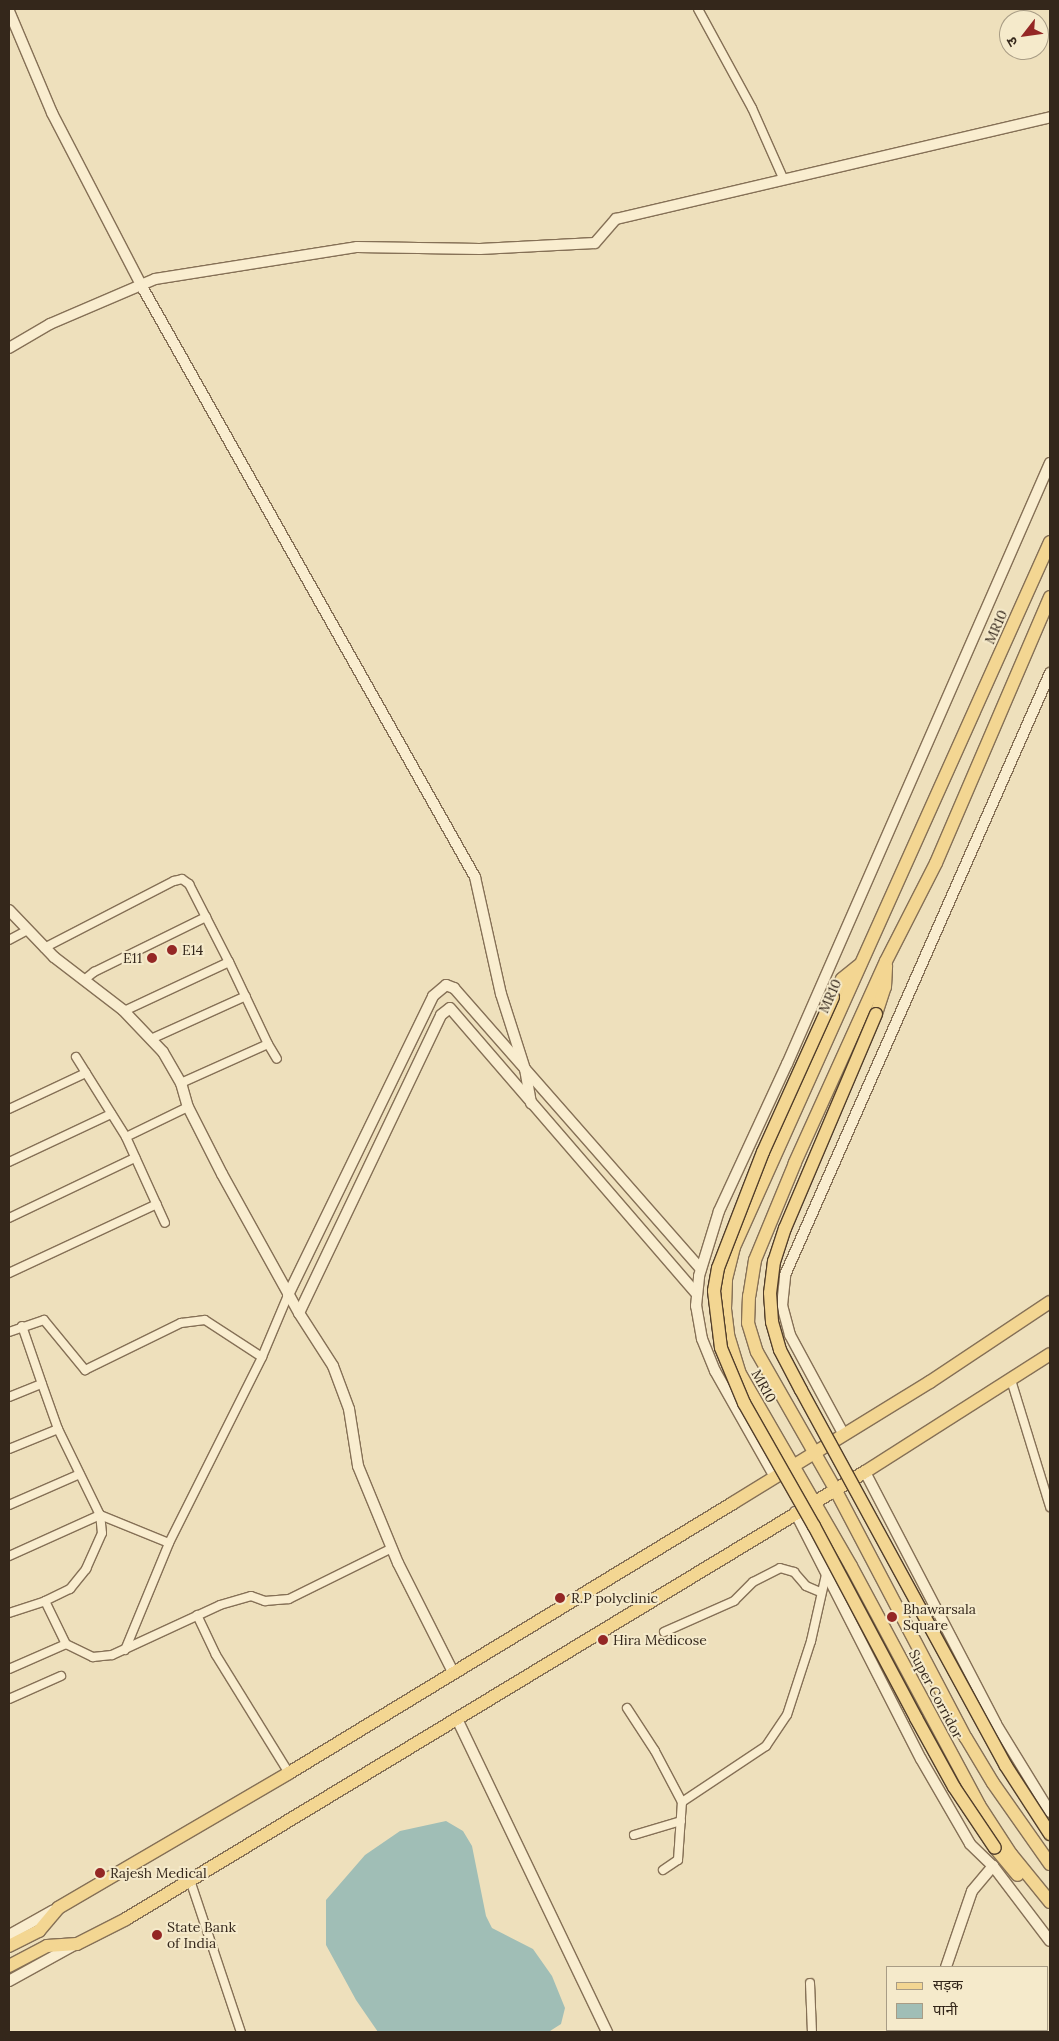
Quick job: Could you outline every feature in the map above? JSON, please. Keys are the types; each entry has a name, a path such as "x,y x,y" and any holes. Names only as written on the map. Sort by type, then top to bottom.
{"main road":[{"name":"MR10","path":"792,1467 739,1372 728,1335 726,1280 734,1247 1050,542"},
{"name":"MR10","path":"814,1453 757,1352 748,1323 749,1296 755,1260 795,1163 886,961 936,863 1050,597"},
{"path":"886,961 886,987 876,1014 785,1228 774,1261 770,1292 772,1322 780,1350 801,1390 1006,1766 1050,1834"},
{"path":"862,963 842,979 832,996 763,1152 718,1268 714,1291 721,1348 744,1403 814,1526 954,1787 995,1848 1050,1907"},
{"path":"9,1946 39,1931 58,1908 289,1773 792,1467 1050,1302"},
{"path":"9,1966 47,1946 77,1944 190,1880 795,1512 865,1472 1050,1354"},
{"name":"Super Corridor","path":"814,1453 835,1489 966,1738 998,1791 1050,1864"},
{"name":"Super Corridor","path":"792,1467 851,1566 975,1798 1011,1854 1050,1902"}],"street":[{"path":"698,9 752,108 783,178"},
{"path":"9,11 52,113 140,285 475,877 501,994 525,1069 532,1102"},
{"path":"9,348 50,324 155,279 257,261 356,247 480,249 595,243 616,219 783,178 1050,117"},
{"path":"775,1477 715,1371 702,1338 696,1306 701,1269 719,1211 800,1035 1050,463"},
{"path":"844,1435 790,1335 782,1306 785,1275 1050,673"},
{"path":"44,948 182,879 188,884 206,917 277,1060"},
{"path":"9,910 26,931 44,948 124,1011 163,1052 181,1083 188,1107 288,1295 332,1366 348,1409 358,1466 392,1548 453,1672"},
{"path":"84,980 94,972 206,917"},
{"path":"9,940 26,931"},
{"path":"124,1011 229,962"},
{"path":"125,1650 169,1543 262,1357 288,1295 433,996 446,985 454,988 701,1269"},
{"path":"151,1039 246,996"},
{"path":"299,1313 441,1015 450,1008 697,1294"},
{"path":"181,1083 268,1044"},
{"path":"76,1057 126,1137 165,1222"},
{"path":"9,1109 86,1073"},
{"path":"126,1137 188,1107"},
{"path":"9,1162 112,1114"},
{"path":"9,1218 135,1158"},
{"path":"9,1273 157,1204"},
{"path":"9,1332 44,1320 86,1370 195,1319 206,1320 262,1357"},
{"path":"9,1613 45,1601 70,1588 86,1569 104,1524 58,1428 22,1326"},
{"path":"1012,1380 1050,1507"},
{"path":"9,1397 42,1384"},
{"path":"9,1449 58,1428"},
{"path":"865,1472 996,1724 1050,1812"},
{"path":"9,1505 80,1474"},
{"path":"795,1512 827,1570 921,1759 970,1844 993,1866 1050,1941"},
{"path":"9,1556 100,1515 169,1543"},
{"path":"45,1601 66,1644 94,1657 125,1650 197,1616 251,1596 265,1601 289,1599 392,1548"},
{"path":"664,1632 734,1601 753,1582 780,1568 794,1572 806,1586 820,1592"},
{"path":"682,1802 754,1756 777,1733 787,1715 811,1641 820,1592 827,1570"},
{"path":"197,1616 216,1655 289,1773"},
{"path":"9,1669 66,1644"},
{"path":"9,1699 61,1676"},
{"path":"627,1708 655,1751 682,1802 678,1860 664,1870"},
{"path":"457,1719 607,2032"},
{"path":"634,1835 681,1822"},
{"path":"946,1966 972,1891 993,1866"},
{"path":"190,1880 241,2032"},
{"path":"9,1934 58,1908"},
{"path":"9,1981 77,1944"},
{"path":"810,1983 812,2032"}],"water":[{"path":"446,1821 463,1831 472,1846 486,1916 492,1928 533,1949 552,1976 565,2008 561,2024 550,2031 378,2032 356,2000 326,1945 326,1900 365,1855 400,1831"}],"place":[{"name":"E14","path":"172,950"},
{"name":"E11","path":"152,958"},
{"name":"R.P polyclinic","path":"560,1598"},
{"name":"Bhawarsala Square","path":"892,1617"},
{"name":"Hira Medicose","path":"603,1640"},
{"name":"Rajesh Medical","path":"100,1873"},
{"name":"State Bank of India","path":"157,1935"}]}
